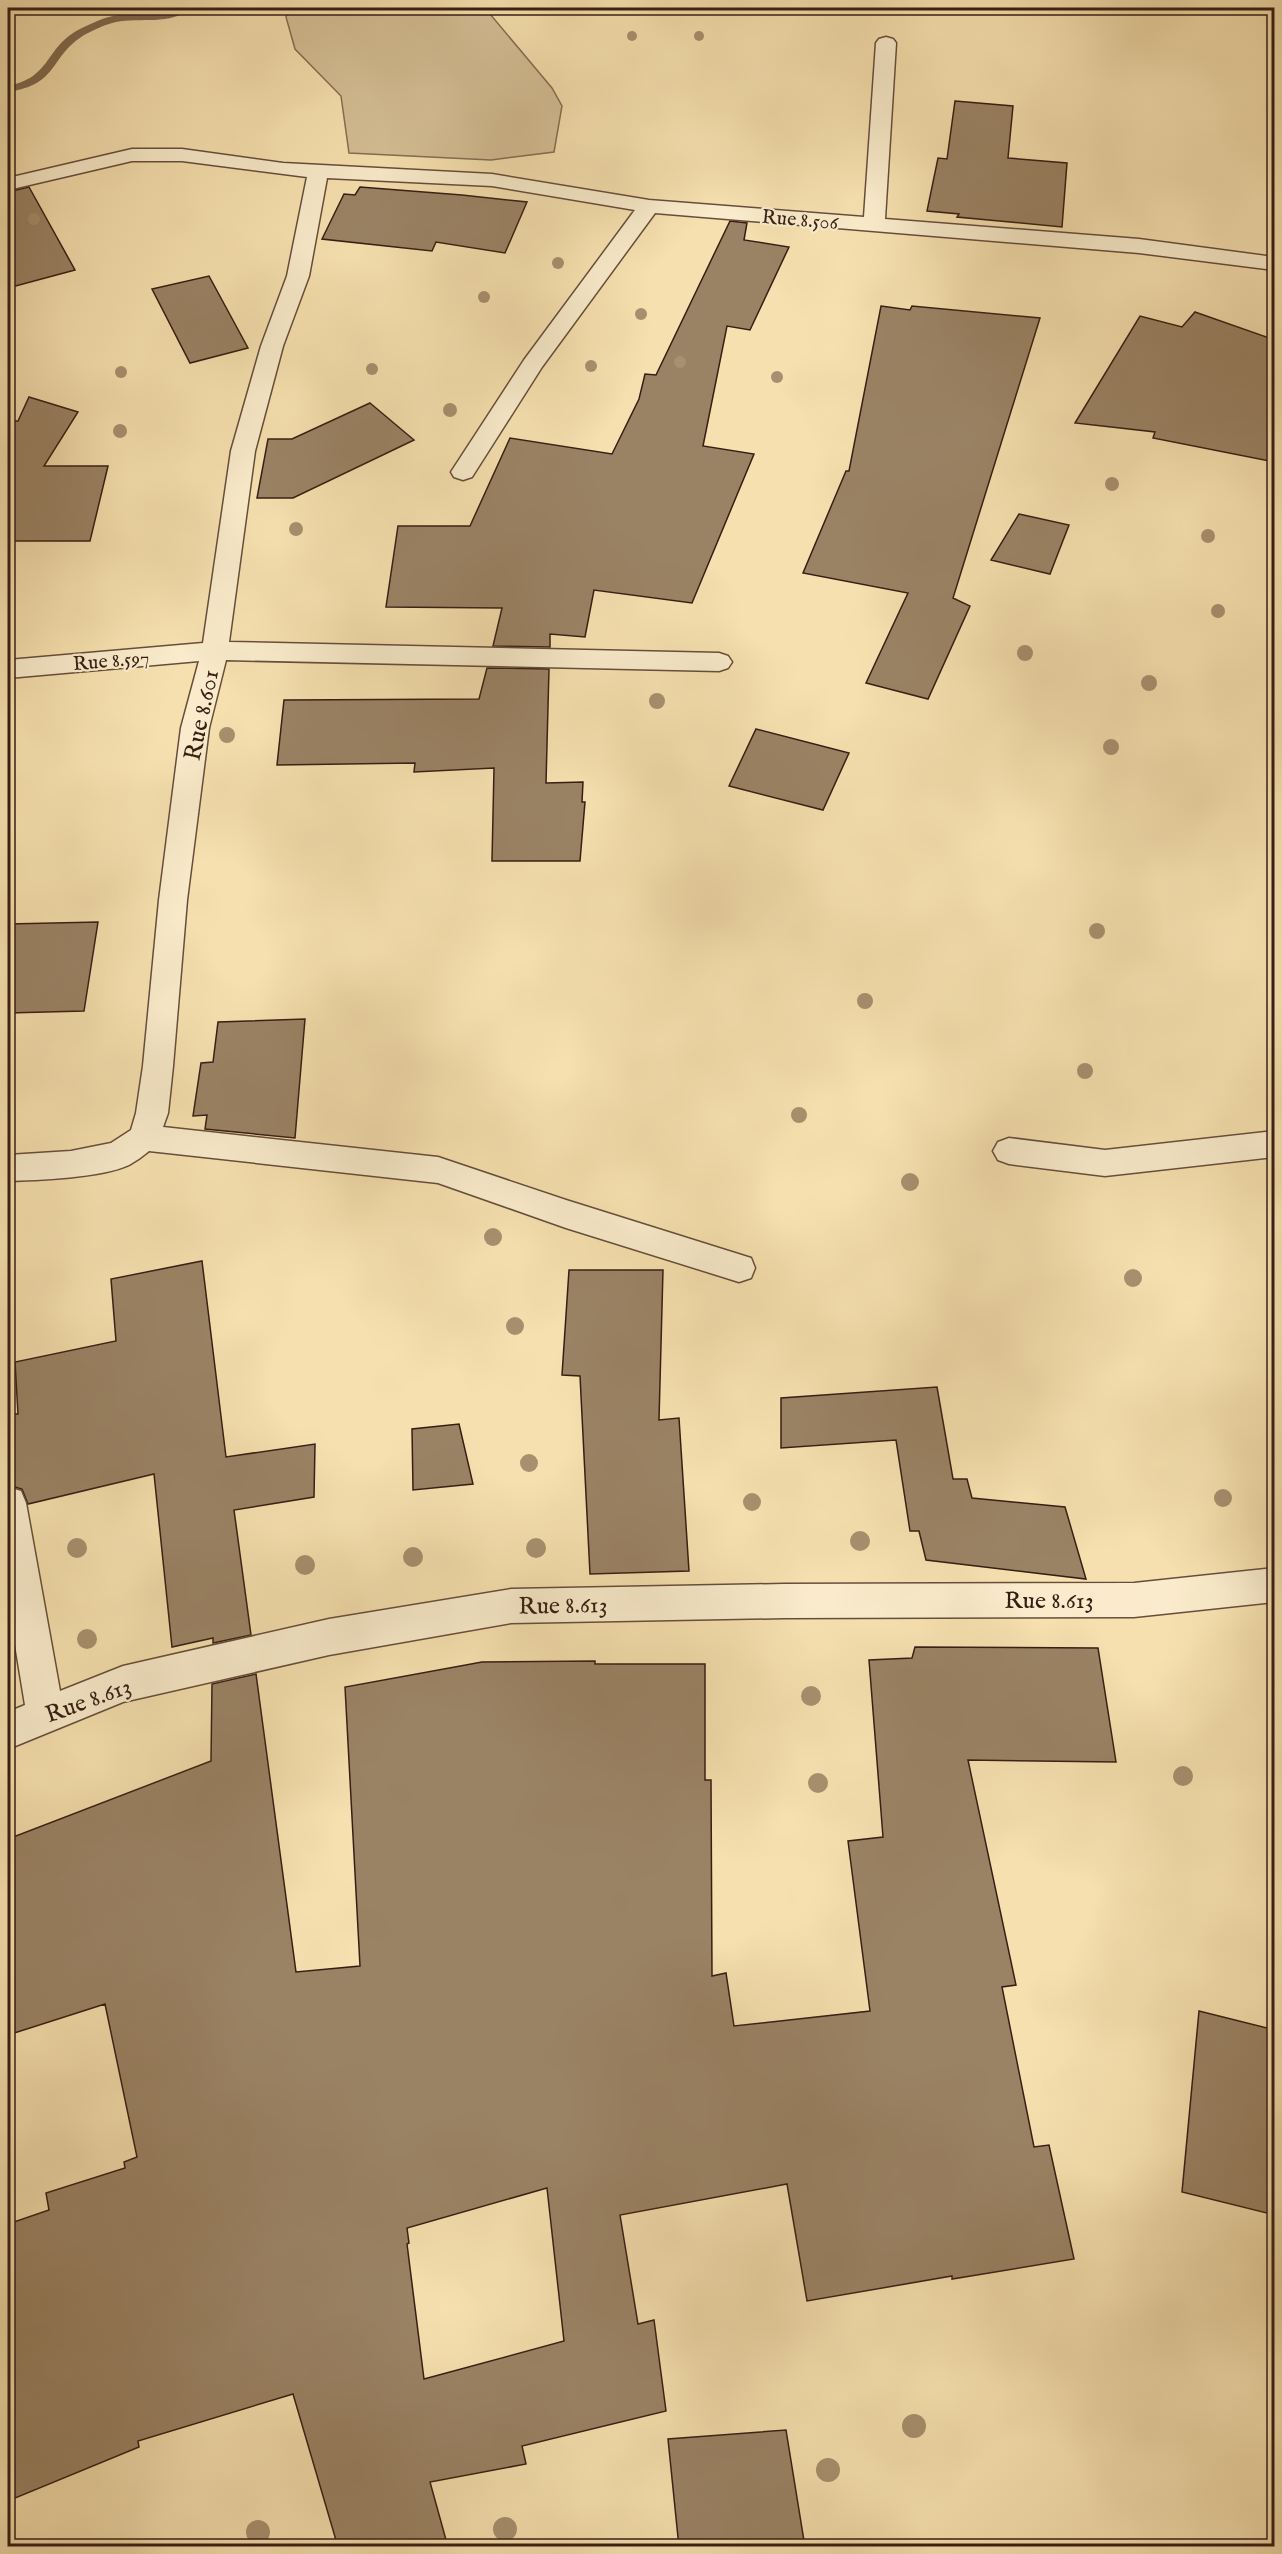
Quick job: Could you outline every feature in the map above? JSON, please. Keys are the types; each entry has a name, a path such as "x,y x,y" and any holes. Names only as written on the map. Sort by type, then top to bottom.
{"street":[{"path":"874,225 886,43"},
{"name":"Rue 8.506","path":"8,184 132,155 182,154 318,172 492,180 649,206 1139,246 1273,265"},
{"path":"215,651 243,451 272,346 298,276 318,172"},
{"path":"463,472 532,365 649,206"},
{"name":"Rue 8.601","path":"144,1138 152,1113 158,1066 173,900 195,728 215,651 719,662"},
{"name":"Rue 8.597","path":"8,669 215,651"},
{"path":"8,1168 71,1164 119,1155 144,1138 438,1170 566,1214 739,1268"},
{"path":"1009,1151 1105,1163 1275,1143"},
{"path":"8,1503 46,1715"},
{"name":"Rue 8.613","path":"8,1730 134,1682 329,1637 511,1606 784,1601 1134,1600 1275,1585"}],"shaded area":[{"path":"289,8 485,8 552,88 562,106 554,152 491,160 349,153 341,96 295,49 286,17"}],"building":[{"path":"955,101 1013,106 1008,158 1067,163 1062,227 957,217 959,214 927,211 938,158 947,159"},
{"path":"29,187 75,270 8,288 8,192"},
{"path":"360,187 527,202 505,253 436,242 432,251 322,239 344,194 355,195"},
{"path":"730,221 747,223 744,240 789,247 750,330 727,326 703,446 754,454 692,603 594,590 585,637 550,634 550,647 493,646 502,608 386,607 398,526 470,526 510,438 612,454 639,399 645,374 656,375"},
{"path":"209,276 248,348 190,363 152,289"},
{"path":"881,306 910,310 912,306 1040,318 953,598 970,606 928,699 866,683 908,593 803,573 846,471 849,471"},
{"path":"1195,312 1275,340 1275,462 1153,438 1155,432 1075,423 1140,316 1182,327"},
{"path":"29,397 78,412 44,466 108,466 90,541 8,541 8,421 18,421"},
{"path":"370,403 414,440 293,498 257,498 268,439 292,439"},
{"path":"1019,514 1069,525 1050,574 991,560"},
{"path":"487,668 549,669 546,783 583,782 582,802 585,802 580,861 492,861 494,768 414,772 415,763 277,765 284,700 479,699"},
{"path":"756,729 849,753 823,810 729,786"},
{"path":"98,922 84,1011 8,1013 8,924"},
{"path":"305,1019 295,1138 205,1129 207,1115 193,1116 201,1063 213,1062 218,1022"},
{"path":"202,1261 226,1457 315,1444 314,1497 234,1510 251,1635 213,1643 213,1638 172,1647 154,1474 28,1504 22,1489 8,1485 8,1414 18,1414 15,1362 116,1341 111,1279"},
{"path":"569,1270 663,1270 659,1420 679,1418 689,1571 590,1574 580,1376 562,1375"},
{"path":"937,1387 953,1479 967,1479 972,1498 1065,1507 1086,1579 926,1560 919,1531 910,1531 896,1440 781,1448 781,1398"},
{"path":"459,1424 473,1484 413,1490 412,1429"},
{"path":"915,1647 1098,1648 1116,1762 968,1760 1016,1985 1002,1987 1034,2147 1049,2145 1074,2259 952,2279 952,2276 807,2301 787,2184 620,2215 638,2324 654,2320 666,2411 522,2446 526,2464 430,2482 448,2547 338,2547 293,2394 138,2441 139,2447 8,2501 8,2224 49,2210 46,2193 125,2168 124,2162 137,2157 105,2004 8,2035 8,1839 211,1761 212,1684 256,1674 296,1972 360,1966 345,1687 482,1662 595,1661 595,1664 705,1664 705,1780 711,1780 712,1976 726,1973 734,2026 870,2011 848,1841 883,1837 869,1660 912,1658","holes":["547,2188 564,2341 424,2379 407,2228"]},
{"path":"1199,2011 1275,2030 1275,2215 1182,2192"},
{"path":"786,2430 805,2547 679,2547 668,2439"}],"waterway":[{"path":"8,89 28,85 41,77 65,44 82,32 113,19 160,17 186,8"}]}
